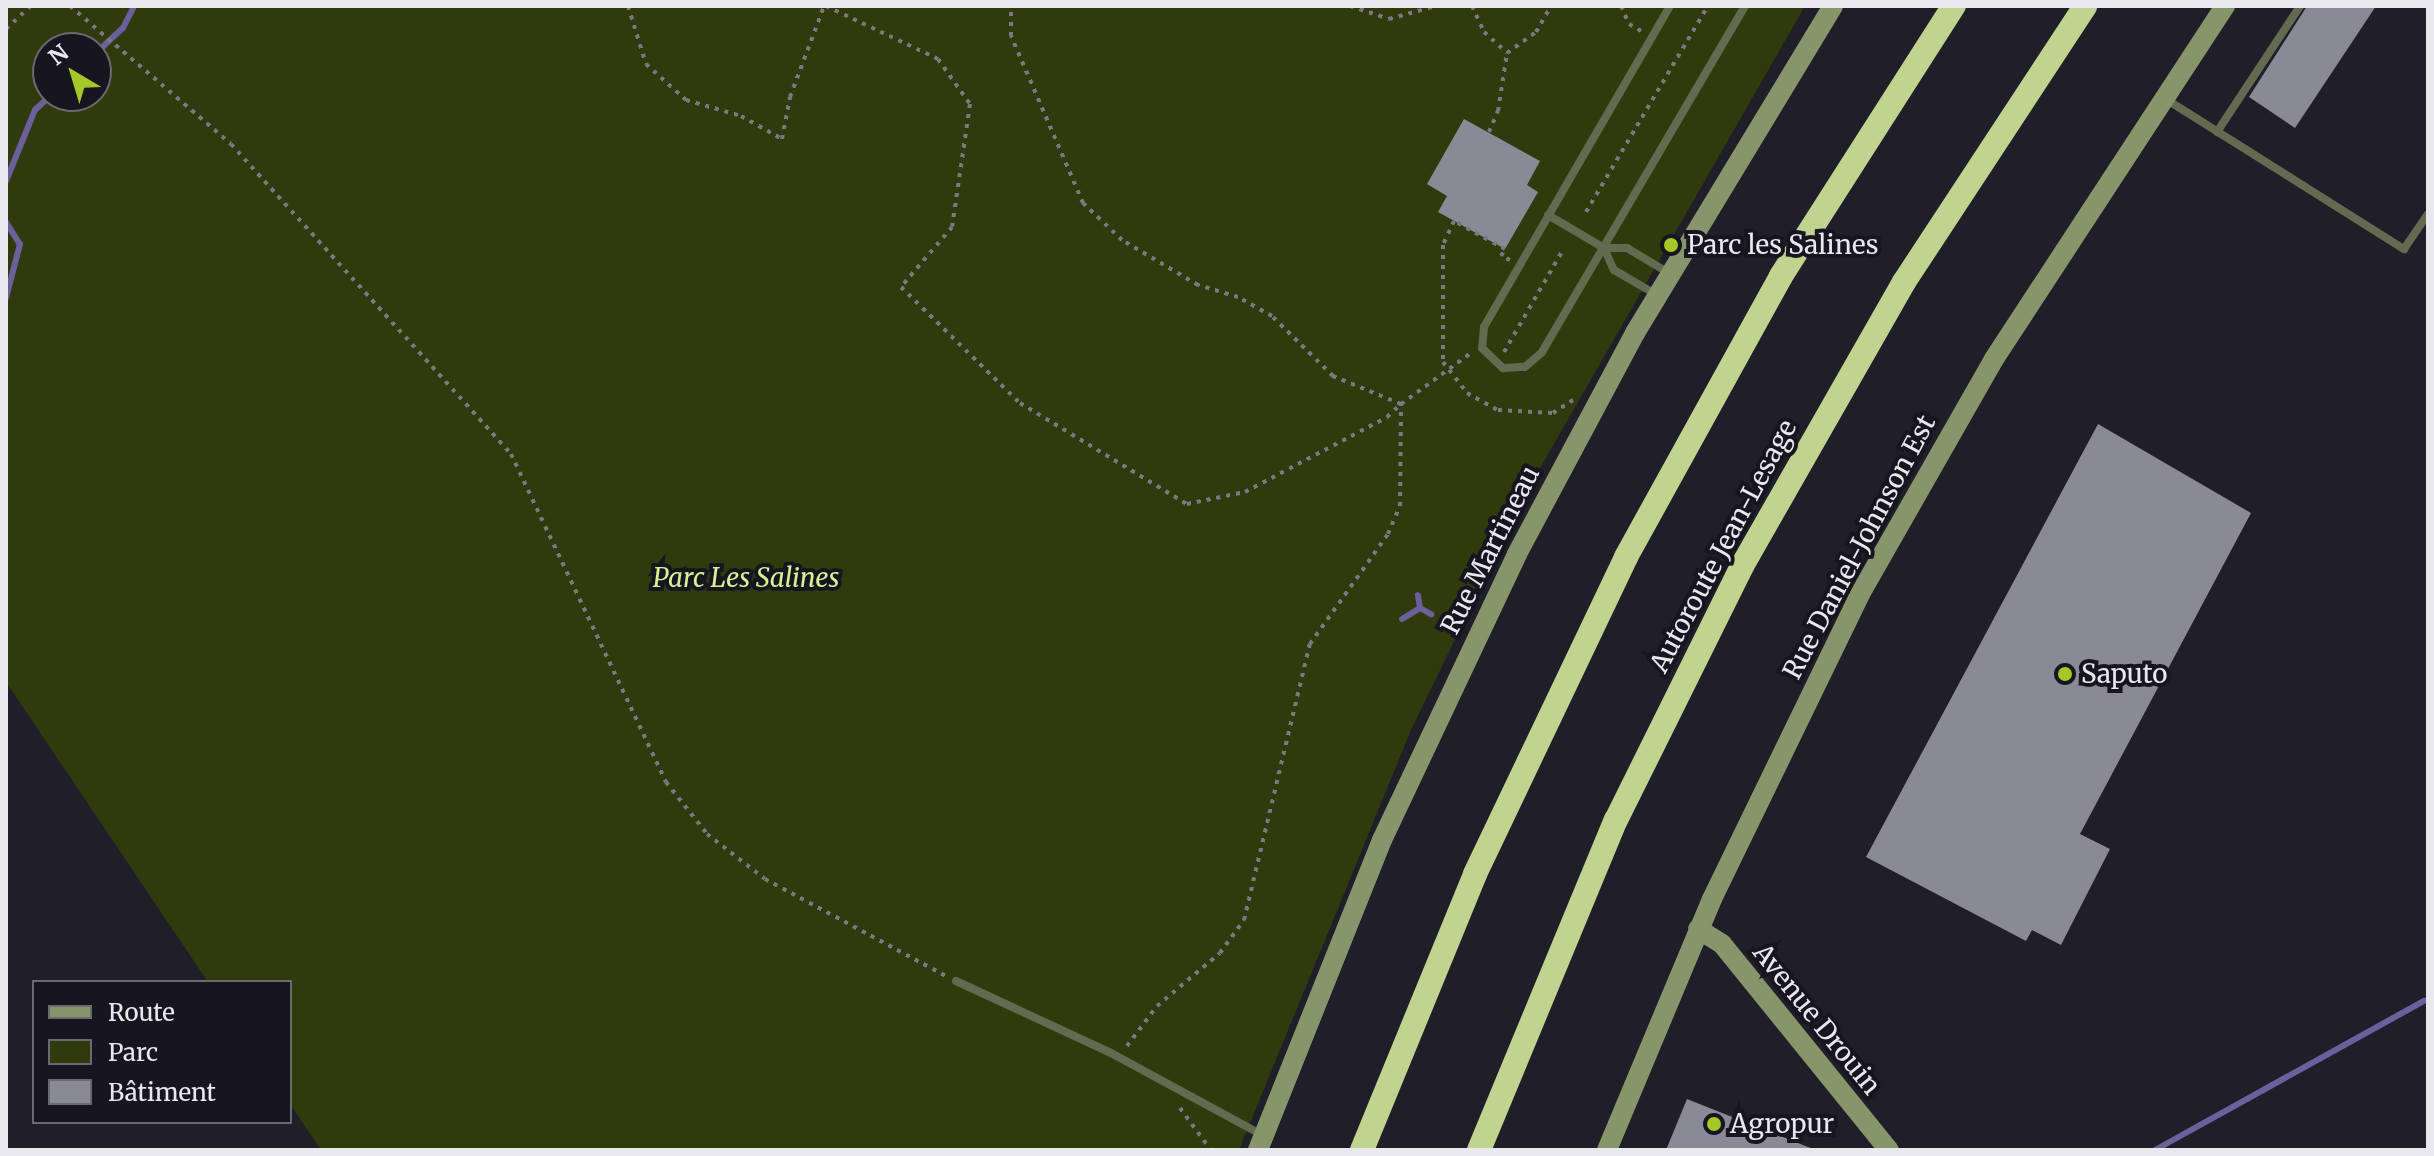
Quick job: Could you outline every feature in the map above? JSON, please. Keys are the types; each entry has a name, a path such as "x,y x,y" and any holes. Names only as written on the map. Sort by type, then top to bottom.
{"highway":[{"path":"1362,1150 1490,840 1644,521 1823,207 1954,6"},
{"name":"Autoroute Jean-Lesage","path":"1479,1150 1633,783 1760,531 1925,248 2085,6"}],"street":[{"name":"Rue Martineau","path":"1261,1143 1431,732 1552,485 1657,295 1833,6"},
{"name":"Rue Daniel-Johnson Est","path":"1607,1150 1698,929 1805,701 1934,459 2163,98 2225,6"},
{"name":"Avenue Drouin","path":"1698,929 1722,944 1889,1150"}],"lane":[{"path":"1670,6 1481,335 1482,348 1496,364 1517,369 1537,358 1745,6"},
{"path":"2217,132 2300,6"},
{"path":"2163,98 2404,249 2428,214"},
{"path":"1548,215 1604,248 1627,248 1670,273"},
{"path":"1604,248 1614,270 1657,295"},
{"path":"956,981 1121,1058 1261,1143"}],"path":[{"path":"6,29 31,6"},
{"path":"70,6 80,18 231,144 511,454 666,782 707,834 765,879 956,981"},
{"path":"628,6 646,64 686,100 741,116 782,139 790,97 825,6 938,59 970,104 952,227 901,287 1020,403 1187,504 1245,492 1387,417 1447,368 1472,352"},
{"path":"1011,6 1011,36 1083,203 1122,240 1198,285 1272,316 1333,376 1401,404"},
{"path":"1350,6 1389,19 1436,6"},
{"path":"1472,6 1484,32 1507,53"},
{"path":"1489,132 1498,111 1507,53 1536,32 1551,6"},
{"path":"1621,6 1629,24"},
{"path":"1586,212 1708,6"},
{"path":"1501,256 1505,249 1454,221 1443,245 1446,306 1440,345 1447,368 1467,393 1498,410 1560,412 1578,393"},
{"path":"1502,355 1563,250"},
{"path":"1125,1050 1144,1020 1220,953 1244,920 1310,644 1332,606 1388,534 1400,506 1401,404"},
{"path":"1171,1098 1211,1150"}],"green space":[{"name":"Parc Les Salines","path":"6,6 1805,6 1527,491 1411,730 1239,1150 321,1150 292,1107 292,980 207,980 6,682"}],"building":[{"path":"2307,6 2376,6 2295,128 2249,97"},
{"path":"1464,119 1540,161 1527,185 1538,192 1505,249 1438,212 1447,196 1427,184"},
{"name":"Saputo","path":"2098,424 2251,513 2080,834 2110,849 2061,945 2032,930 2026,941 1866,857"},
{"name":"Agropur","path":"1687,1099 1813,1149 1813,1150 1666,1150"}],"waterway":[{"path":"112,38 123,28 134,6"},
{"path":"6,181 34,112"},
{"path":"6,222 20,244 6,298"},
{"path":"1402,619 1420,608 1418,595"},
{"path":"1420,608 1431,614"},
{"path":"2155,1150 2424,1001"}],"place":[{"name":"Parc les Salines","path":"1671,245"},
{"name":"Saputo","path":"2065,674"},
{"name":"Agropur","path":"1714,1124"}]}
